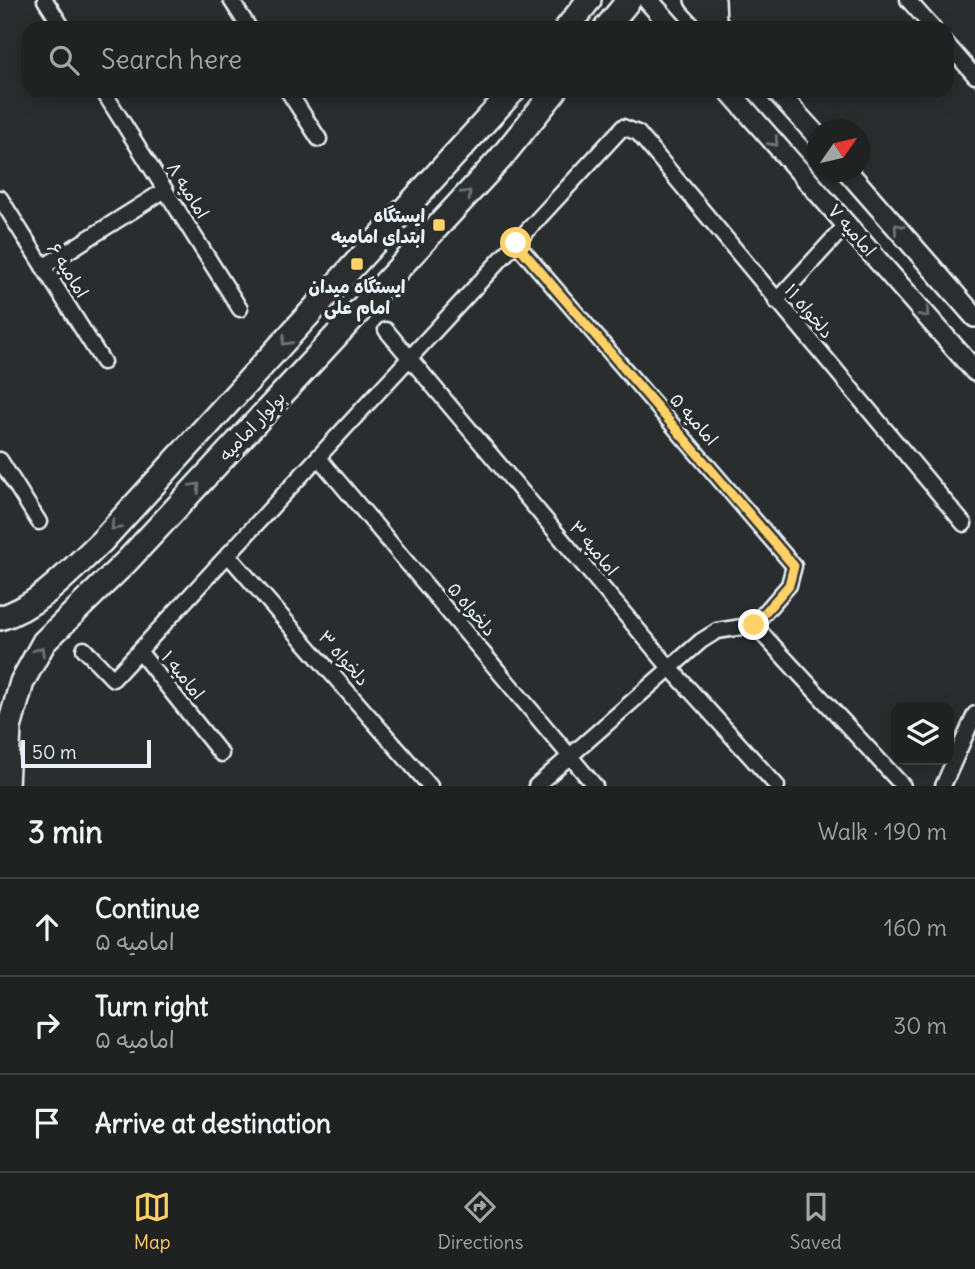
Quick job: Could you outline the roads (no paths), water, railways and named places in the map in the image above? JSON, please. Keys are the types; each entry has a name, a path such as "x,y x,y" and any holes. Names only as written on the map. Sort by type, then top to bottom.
{"main road":[{"path":"560,21 565,0"},
{"path":"572,21 589,0"},
{"path":"612,21 629,0"},
{"name":"بولوار امامیه","path":"0,618 16,613 64,577 102,541 507,98"},
{"name":"بولوار امامیه","path":"6,786 11,684 44,642 127,561 500,159 549,98"}],"street":[{"path":"45,0 58,21"},
{"path":"231,0 244,21"},
{"path":"648,0 667,21"},
{"path":"695,0 716,16"},
{"path":"908,0 927,21"},
{"path":"954,52 975,76"},
{"name":"امامیه ۸","path":"107,98 240,309"},
{"path":"293,98 319,139"},
{"name":"امامیه ۷","path":"735,98 975,371"},
{"path":"782,98 807,126"},
{"name":"دلخواه ۱۱","path":"516,243 623,127 638,133 964,524"},
{"name":"امامیه ۷","path":"857,182 975,317"},
{"path":"43,267 165,190"},
{"name":"امامیه ۶","path":"0,198 103,362"},
{"path":"776,301 847,224"},
{"path":"139,652 516,243"},
{"name":"امامیه ۵","path":"516,243 794,566 789,585 754,625"},
{"name":"امامیه ۳","path":"386,330 408,360 670,668 777,786"},
{"name":"دلخواه ۵","path":"318,457 595,786"},
{"path":"0,460 39,522"},
{"name":"دلخواه ۳","path":"228,555 430,786"},
{"path":"536,786 670,668 717,631 754,625 902,786"},
{"name":"امامیه ۱","path":"84,649 113,680 139,652 221,754"},
{"path":"943,786 975,714"}],"place":[{"name":"ایستگاه ابتدای امامیه","path":"439,225"},
{"name":"ایستگاه میدان امام علی","path":"357,264"}]}
